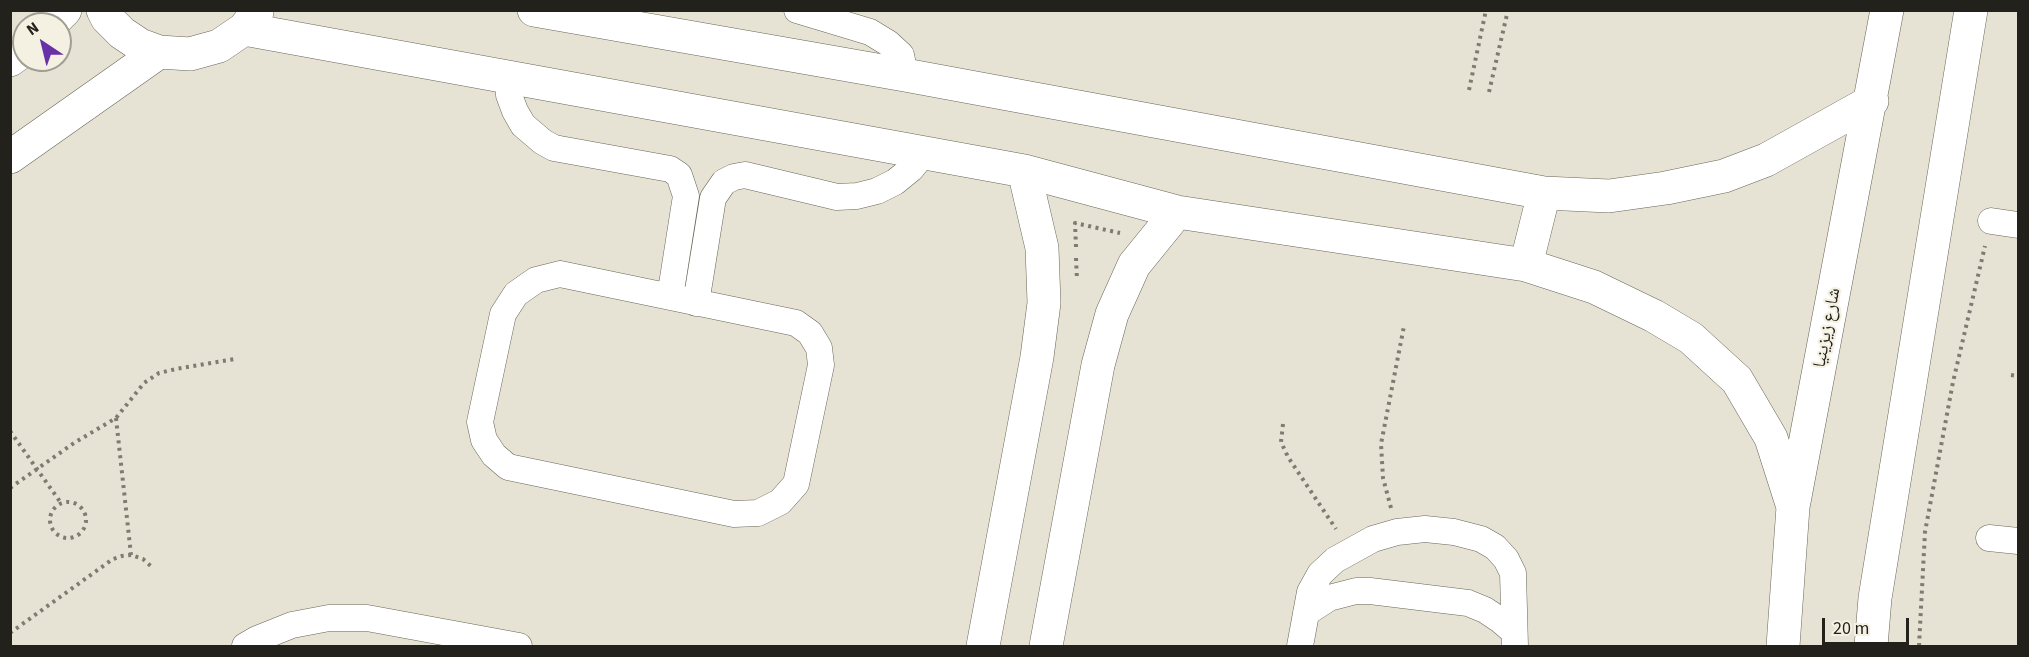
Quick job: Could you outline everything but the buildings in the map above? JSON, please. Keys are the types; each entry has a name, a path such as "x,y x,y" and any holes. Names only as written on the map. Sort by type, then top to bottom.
{"street":[{"path":"103,10 107,18 122,33 140,45 159,52 189,54 219,46 251,20 508,78 1024,171 1177,212 1526,265 1594,287 1654,316 1691,338 1737,380 1771,438 1793,507"},
{"path":"534,10 597,16 1544,193 1609,196 1666,188 1724,176 1766,160 1872,101"},
{"path":"797,10 870,32 888,42 901,55 905,75"},
{"name":"شارع زيزينيا","path":"1784,646 1793,507 1872,101 1887,10"},
{"path":"1871,646 1875,598 1971,10"},
{"path":"10,157 159,52"},
{"path":"508,78 509,95 515,111 523,125 543,142 554,148 670,168 679,175 686,196 670,297"},
{"path":"696,303 713,198 724,182 745,175 837,197 857,196 877,191 895,182 911,169 924,153"},
{"path":"983,646 1037,357 1044,303 1042,248 1024,171"},
{"path":"1526,265 1544,193"},
{"path":"1046,646 1098,365 1112,314 1134,265 1177,212"},
{"path":"1991,221 2019,225"},
{"path":"561,274 696,303 796,323 810,333 819,348 821,364 796,484 780,502 758,513 734,514 508,467 494,455 484,440 480,422 503,314 516,294 536,280 561,274"},
{"path":"1300,646 1310,592 1320,574 1335,560 1373,538 1397,532 1425,529 1454,532 1481,539 1495,547 1506,559 1513,573 1514,639"},
{"path":"1989,538 2019,541"},
{"path":"1306,613 1329,598 1356,591 1468,603 1500,620 1514,639"},
{"path":"245,646 292,625 329,618 367,618 519,646"}],"path":[{"path":"1469,90 1486,10"},
{"path":"1490,92 1508,10"},
{"path":"1919,646 1926,532 1953,382 1991,221"},
{"path":"1397,532 1383,478 1381,444 1404,326"},
{"path":"10,488 74,443 116,418 144,383 159,374 235,359"},
{"path":"2011,375 2019,376"},
{"path":"116,418 131,555"},
{"path":"1283,424 1281,442 1288,458 1350,550"},
{"path":"10,431 61,503"},
{"path":"68,501 82,507 87,522 80,535 65,539 52,530 51,515 54,508 61,503 68,501"},
{"path":"10,633 113,560 131,555 143,559 153,568"}]}
